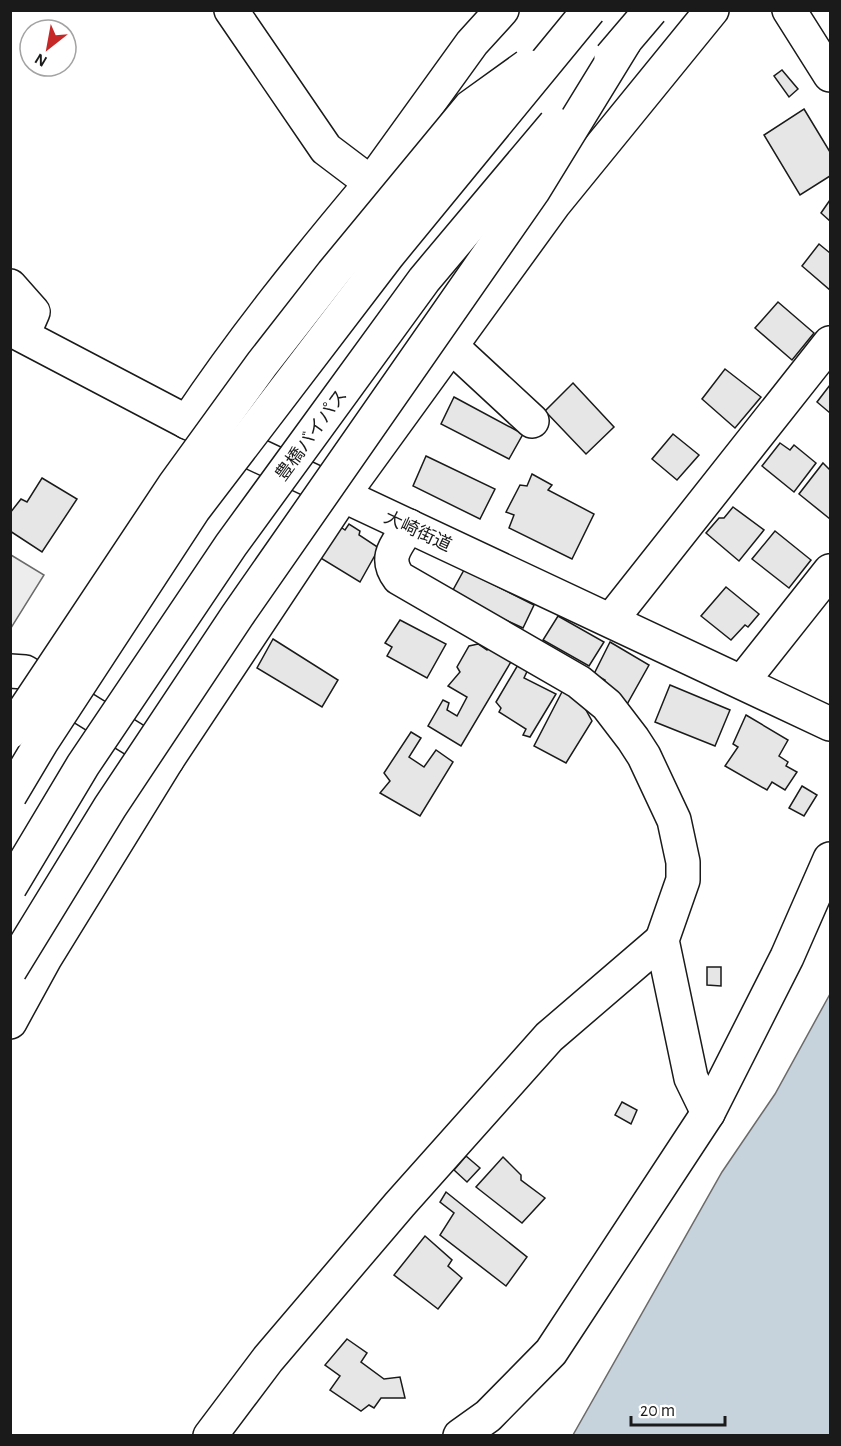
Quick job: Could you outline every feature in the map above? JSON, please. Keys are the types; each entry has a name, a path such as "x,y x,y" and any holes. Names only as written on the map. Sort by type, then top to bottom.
{"main road":[{"path":"231,10 326,149 371,183"},
{"path":"187,422 207,391 319,245 371,183 472,43 502,10"},
{"path":"10,795 41,742 194,509 388,255 589,10"},
{"name":"豊橋バイパス","path":"10,887 83,765 231,545 424,280 651,10"},
{"path":"10,1022 45,958 167,760 343,495 554,204 712,10"},
{"path":"789,10 831,75"},
{"path":"10,732 175,484 262,364 333,273 470,107 564,39"},
{"path":"10,970 110,807 250,597 533,191 625,41"},
{"path":"10,286 33,312 15,336"},
{"name":"大崎街道","path":"15,336 187,422 831,724"},
{"path":"610,620 831,343"},
{"path":"451,346 532,421"},
{"path":"409,526 392,554 391,566 399,578 579,682 608,705 644,756 674,820 683,862 682,880 662,940 691,1078 708,1113"},
{"path":"742,682 831,571"},
{"path":"10,671 25,672 167,760"},
{"path":"460,1436 488,1416 551,1352 708,1113 787,957 831,859"},
{"path":"210,1436 275,1350 400,1204 549,1037 662,940"}],"shaded area":[{"path":"11,555 44,575 11,628"},
{"path":"830,994 830,1435 573,1435 722,1172 775,1094"}],"building":[{"path":"782,70 798,89 789,97 774,76"},
{"path":"804,109 830,152 830,176 800,195 764,135"},
{"path":"830,200 830,221 821,213"},
{"path":"819,244 830,253 830,290 802,266"},
{"path":"778,302 814,333 792,360 755,328"},
{"path":"725,369 761,397 735,428 702,399"},
{"path":"573,383 614,427 586,454 545,411"},
{"path":"830,385 830,413 817,402"},
{"path":"454,397 523,434 509,459 441,424"},
{"path":"673,434 699,455 677,480 652,459"},
{"path":"780,443 790,450 794,445 816,463 794,492 762,466"},
{"path":"426,456 495,489 480,519 413,486"},
{"path":"823,463 830,470 830,519 799,494"},
{"path":"532,474 552,485 548,490 594,514 572,559 509,528 514,515 506,512 520,485 527,486"},
{"path":"42,478 77,499 42,552 10,531 10,513 21,499 27,502"},
{"path":"733,507 764,530 739,561 706,533"},
{"path":"336,524 345,530 349,524 360,531 359,535 379,548 360,582 319,557"},
{"path":"775,531 811,560 789,588 752,559"},
{"path":"464,570 534,605 523,628 497,616 453,590"},
{"path":"726,587 759,614 748,627 745,625 731,640 701,616"},
{"path":"558,616 604,642 589,666 543,640"},
{"path":"400,620 446,644 427,678 387,656 392,647 385,643"},
{"path":"273,639 338,680 322,707 257,668"},
{"path":"610,642 649,665 626,706 602,687 605,680 594,674"},
{"path":"493,643 515,655 461,746 428,726 443,700 449,703 447,710 457,716 467,697 448,686 460,672 457,667 469,646 478,644 487,650"},
{"path":"522,658 531,663 524,678 556,694 530,737 523,735 526,729 499,712 501,708 496,702"},
{"path":"670,685 730,710 715,746 655,722"},
{"path":"565,686 590,704 586,710 592,721 566,763 534,746"},
{"path":"746,715 788,740 779,756 788,762 786,766 797,772 785,790 772,782 767,790 725,766 738,747 733,744"},
{"path":"411,732 421,738 409,757 424,767 436,750 453,762 420,816 380,793 390,781 384,773"},
{"path":"802,786 817,795 804,816 789,808"},
{"path":"707,967 721,967 721,986 707,985"},
{"path":"622,1102 637,1110 631,1124 615,1115"},
{"path":"466,1156 480,1168 467,1182 454,1170"},
{"path":"503,1157 521,1175 521,1180 545,1198 522,1223 476,1187"},
{"path":"446,1192 527,1257 506,1286 440,1235 454,1213 440,1202"},
{"path":"425,1236 452,1260 448,1266 462,1278 438,1309 394,1275"},
{"path":"347,1339 367,1353 361,1362 384,1379 400,1377 405,1398 381,1398 374,1408 369,1405 361,1411 330,1390 340,1376 325,1365"}]}
